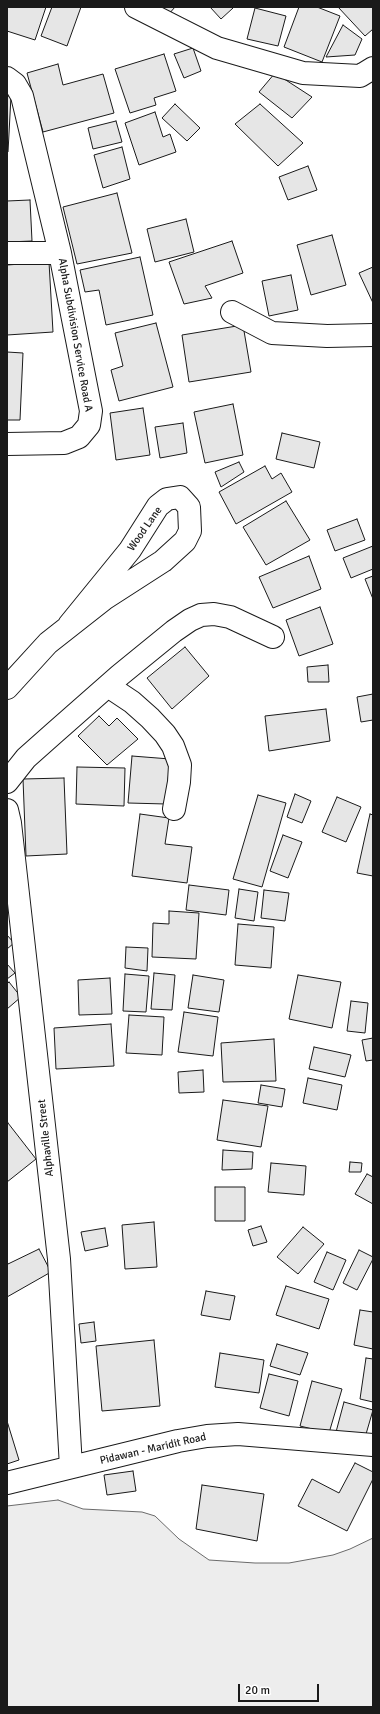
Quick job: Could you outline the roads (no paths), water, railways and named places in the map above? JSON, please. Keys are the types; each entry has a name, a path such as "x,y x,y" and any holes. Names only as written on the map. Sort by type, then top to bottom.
{"street":[{"path":"136,7 217,48 303,73 360,76 373,68"},
{"name":"Alpha Subdivision Service Road A","path":"7,78 15,84 22,96 60,252 91,411 89,425 79,437 64,444 7,444"},
{"name":"Alpha Subdivision Service Road A","path":"7,253 60,252"},
{"path":"232,312 272,333 327,336 373,335"},
{"name":"Wood Lane","path":"7,688 48,643 69,625 104,599 163,561 185,541 190,531 189,507 180,497 167,499 158,506 130,550 69,625"},
{"path":"7,782 26,758 108,686 174,631 202,615 214,614 230,617 273,637"},
{"path":"108,686 132,702 150,718 165,734 173,746 180,765 179,782 174,809"},
{"name":"Alphaville Street","path":"7,810 10,823 59,1260 71,1467"},
{"name":"Pidawan - Maridit Road","path":"7,1483 178,1441 207,1436 245,1435 373,1445"}]}
